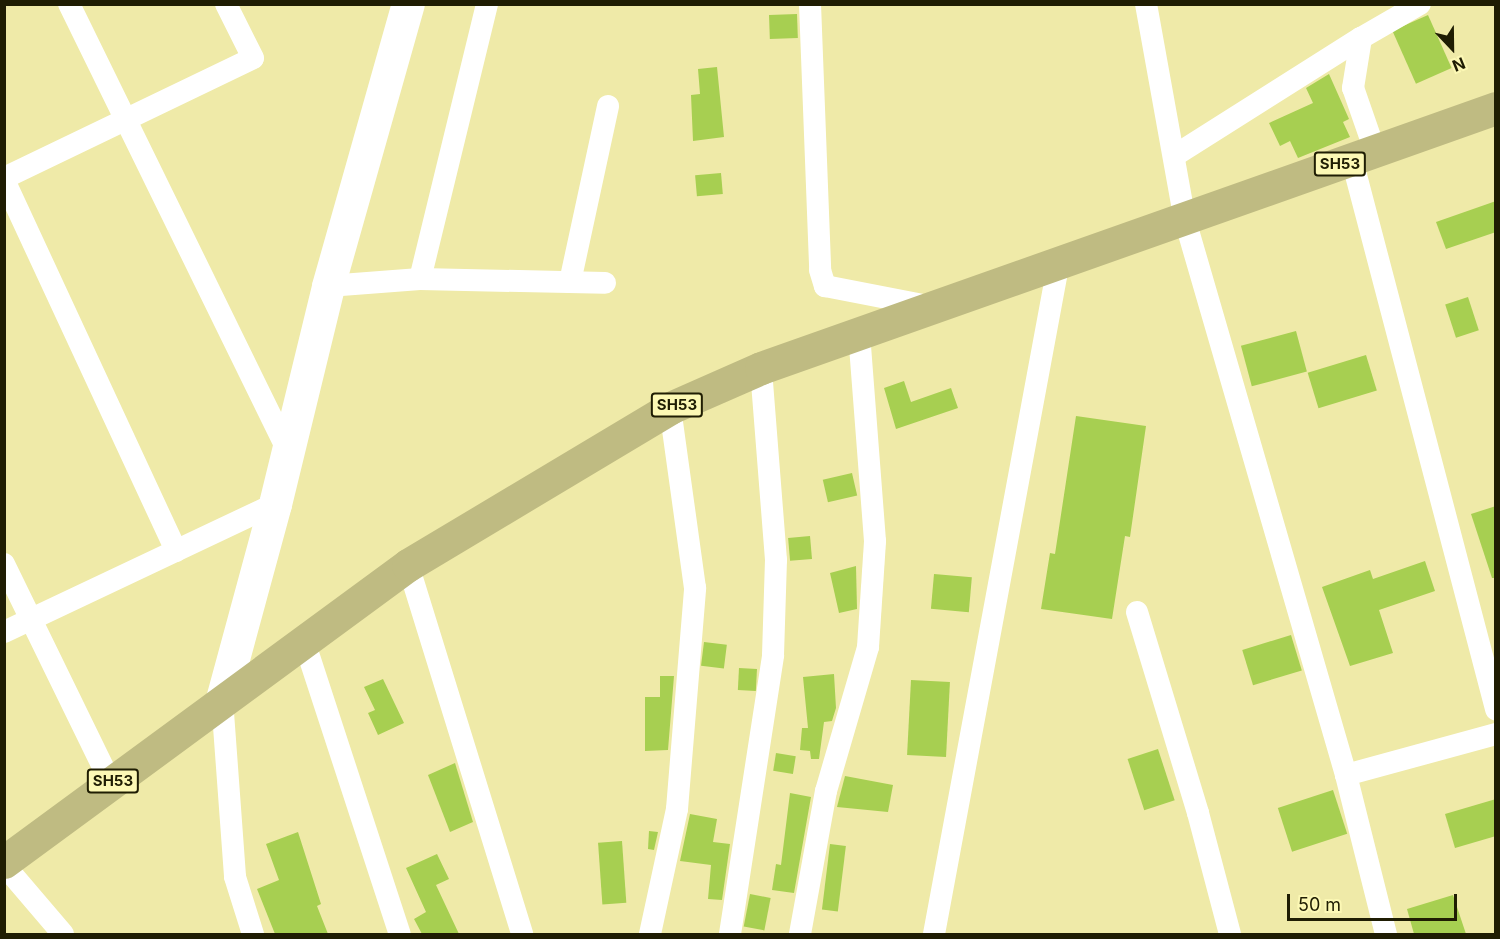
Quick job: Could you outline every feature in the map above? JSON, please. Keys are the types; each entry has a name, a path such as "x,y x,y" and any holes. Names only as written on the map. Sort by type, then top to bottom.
{"main road":[{"name":"SH53","path":"4,863 303,638 408,565 670,408 761,368 1059,261 1185,220 1496,108"}],"street":[{"path":"69,4 288,452"},
{"path":"176,551 4,179 253,58 226,4"},
{"path":"254,934 235,877 222,699 275,504 328,286 408,4"},
{"path":"420,279 487,4"},
{"path":"810,4 820,270 825,286 932,307"},
{"path":"1146,4 1185,220 1346,775 1386,934"},
{"path":"1174,156 1361,38 1420,4"},
{"path":"1361,38 1353,88 1363,156 1496,709"},
{"path":"570,282 608,106"},
{"path":"934,934 1059,261"},
{"path":"328,286 420,279 605,283"},
{"path":"800,934 826,791 868,647 875,541 859,334"},
{"path":"730,934 773,655 776,561 761,368"},
{"path":"650,934 677,809 695,588 670,408"},
{"path":"4,633 275,504"},
{"path":"4,564 111,783"},
{"path":"408,565 522,934"},
{"path":"1137,612 1198,813 1230,934"},
{"path":"303,638 400,934"},
{"path":"1346,775 1496,734"},
{"path":"4,863 63,934"}],"building":[{"path":"797,14 798,38 770,39 769,15"},
{"path":"1428,15 1452,68 1416,84 1392,31"},
{"path":"717,67 724,137 693,141 691,95 700,94 698,69"},
{"path":"1329,74 1349,119 1343,122 1350,137 1298,158 1290,141 1280,146 1269,123 1313,103 1306,88"},
{"path":"721,173 723,194 697,196 695,175"},
{"path":"1496,201 1496,232 1446,249 1436,222"},
{"path":"1468,297 1479,330 1456,338 1445,304"},
{"path":"1296,331 1307,372 1252,386 1241,346"},
{"path":"1366,355 1377,390 1318,408 1308,373"},
{"path":"904,381 911,402 951,388 958,408 896,429 884,388"},
{"path":"1076,416 1146,426 1130,537 1125,536 1112,619 1041,609 1050,553 1055,554"},
{"path":"852,473 857,495 828,502 823,480"},
{"path":"1496,506 1496,578 1492,578 1471,514"},
{"path":"810,536 812,559 790,561 788,538"},
{"path":"1425,561 1435,591 1379,610 1393,653 1350,666 1322,587 1370,570 1373,579"},
{"path":"856,566 857,609 839,613 830,573"},
{"path":"934,574 972,577 969,612 931,609"},
{"path":"1291,635 1302,670 1253,685 1242,650"},
{"path":"704,642 727,645 724,669 701,666"},
{"path":"739,668 757,669 756,691 738,690"},
{"path":"834,674 836,708 832,721 824,722 819,759 811,759 810,751 800,750 802,728 808,728 803,677"},
{"path":"660,676 674,676 668,750 645,751 645,697 660,697"},
{"path":"383,679 404,723 378,735 368,713 375,710 364,687"},
{"path":"911,680 950,682 946,757 907,755"},
{"path":"1158,749 1175,800 1144,810 1128,759"},
{"path":"776,753 796,756 793,774 773,771"},
{"path":"455,763 473,822 450,832 428,775"},
{"path":"845,776 893,785 888,812 837,807"},
{"path":"1333,790 1347,834 1292,852 1278,808"},
{"path":"790,793 811,797 794,893 772,890 776,864 781,865"},
{"path":"1496,799 1496,836 1455,848 1445,814"},
{"path":"690,814 717,819 713,842 730,844 722,900 708,899 711,865 680,861"},
{"path":"649,831 658,832 654,850 648,849"},
{"path":"298,832 321,904 317,906 328,934 275,934 257,889 279,880 266,844"},
{"path":"622,841 626,903 602,905 598,843"},
{"path":"830,844 846,846 838,911 822,910"},
{"path":"437,854 449,879 436,885 459,934 422,934 414,919 426,912 406,868"},
{"path":"750,894 771,898 764,930 744,926"},
{"path":"1453,895 1466,934 1414,934 1407,909"}]}
